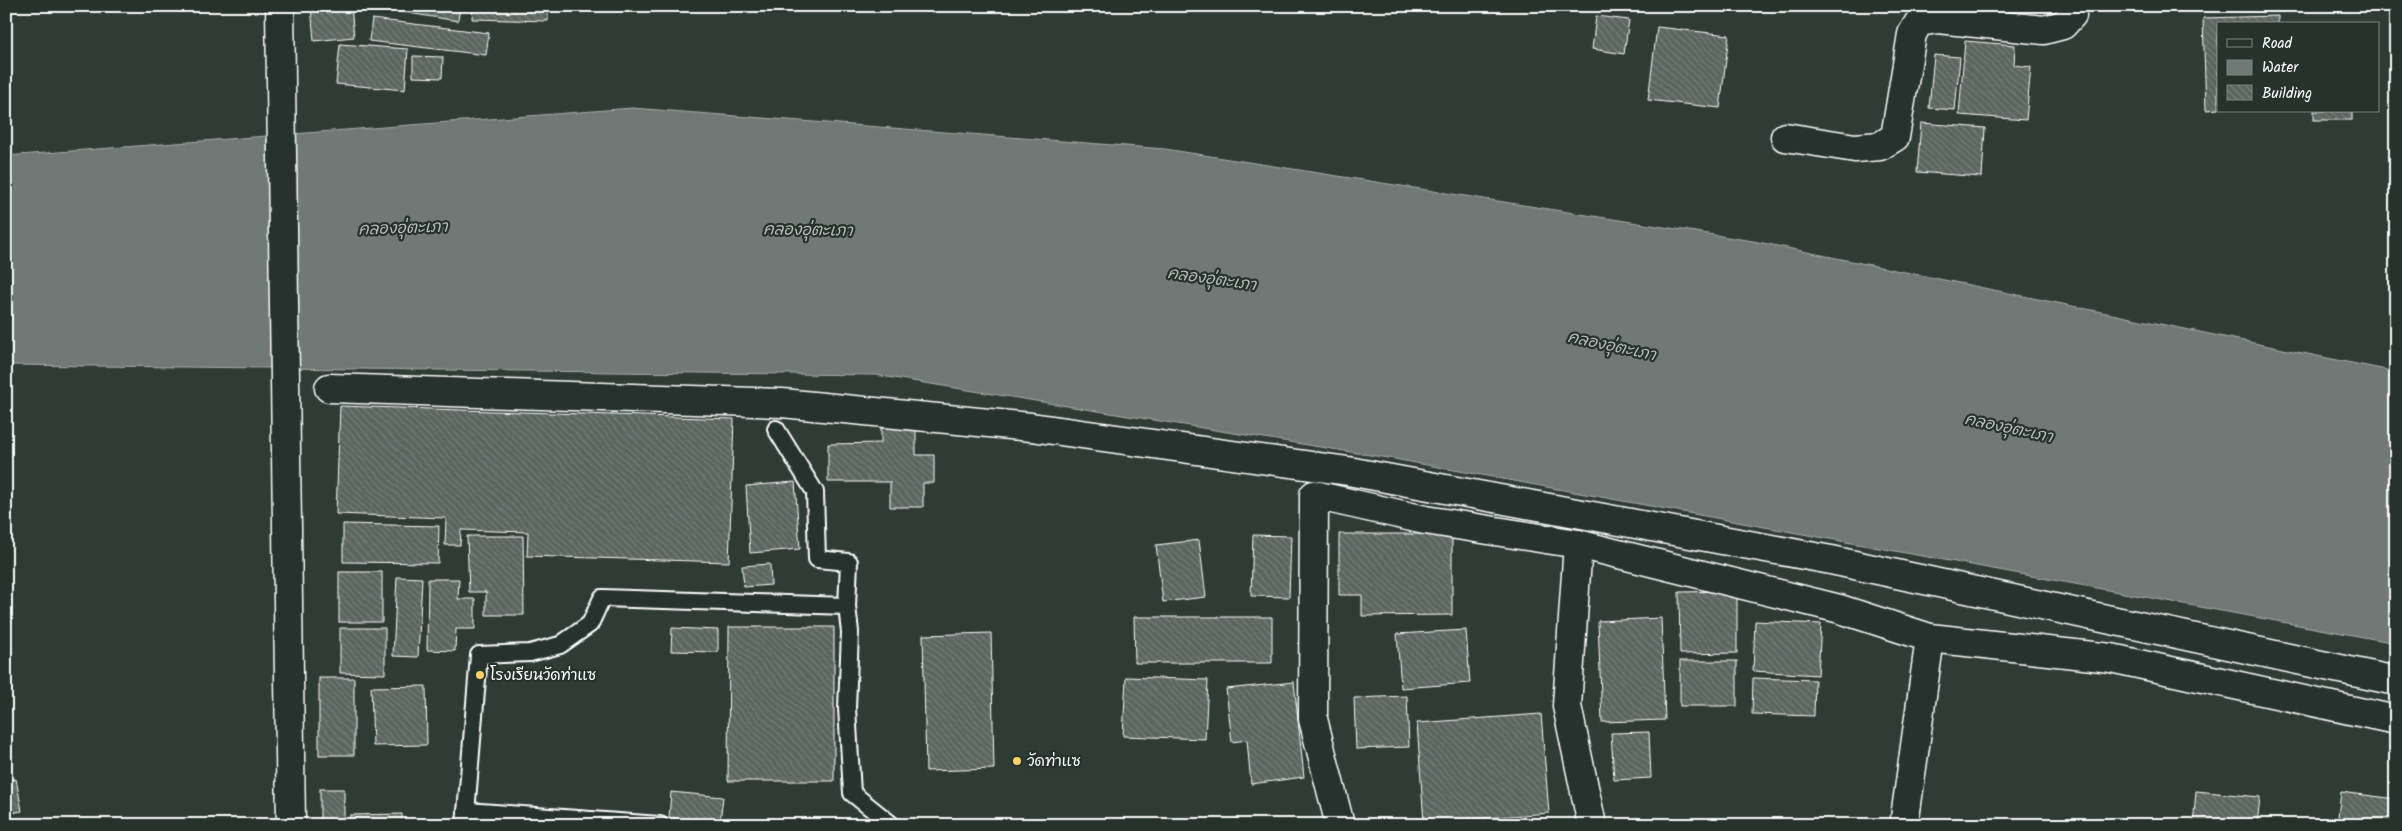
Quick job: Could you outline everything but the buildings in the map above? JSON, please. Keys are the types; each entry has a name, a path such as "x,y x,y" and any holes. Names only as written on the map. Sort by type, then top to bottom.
{"street":[{"path":"1784,137 1855,148 1880,146 1895,136 1912,34 1919,22 1938,18 2044,30 2063,25 2072,15 2071,6"},
{"path":"280,11 288,489 291,825"},
{"path":"329,388 782,403 1032,427 1348,471 1831,560 2396,681"},
{"path":"1340,825 1312,719 1314,495 1425,520 1578,544 1840,609 1930,638 2111,658 2396,720"},
{"path":"1578,544 1567,706 1592,825"},
{"path":"1904,825 1930,638"}],"lane":[{"path":"776,429 815,492 817,560 848,562 846,606 850,632 847,708 852,792 892,825"},
{"path":"660,825 466,818 479,655 530,653 560,645 590,624 602,598 846,606"}],"water":[{"name":"คลองอุ่ตะเภา","path":"632,108 1165,149 1753,241 2396,372 2396,643 1394,459 875,375 6,365 6,156"}],"place":[{"name":"โรงเรียนวัดท่าแซ","path":"480,675"},
{"name":"วัดท่าแซ","path":"1017,761"}]}
